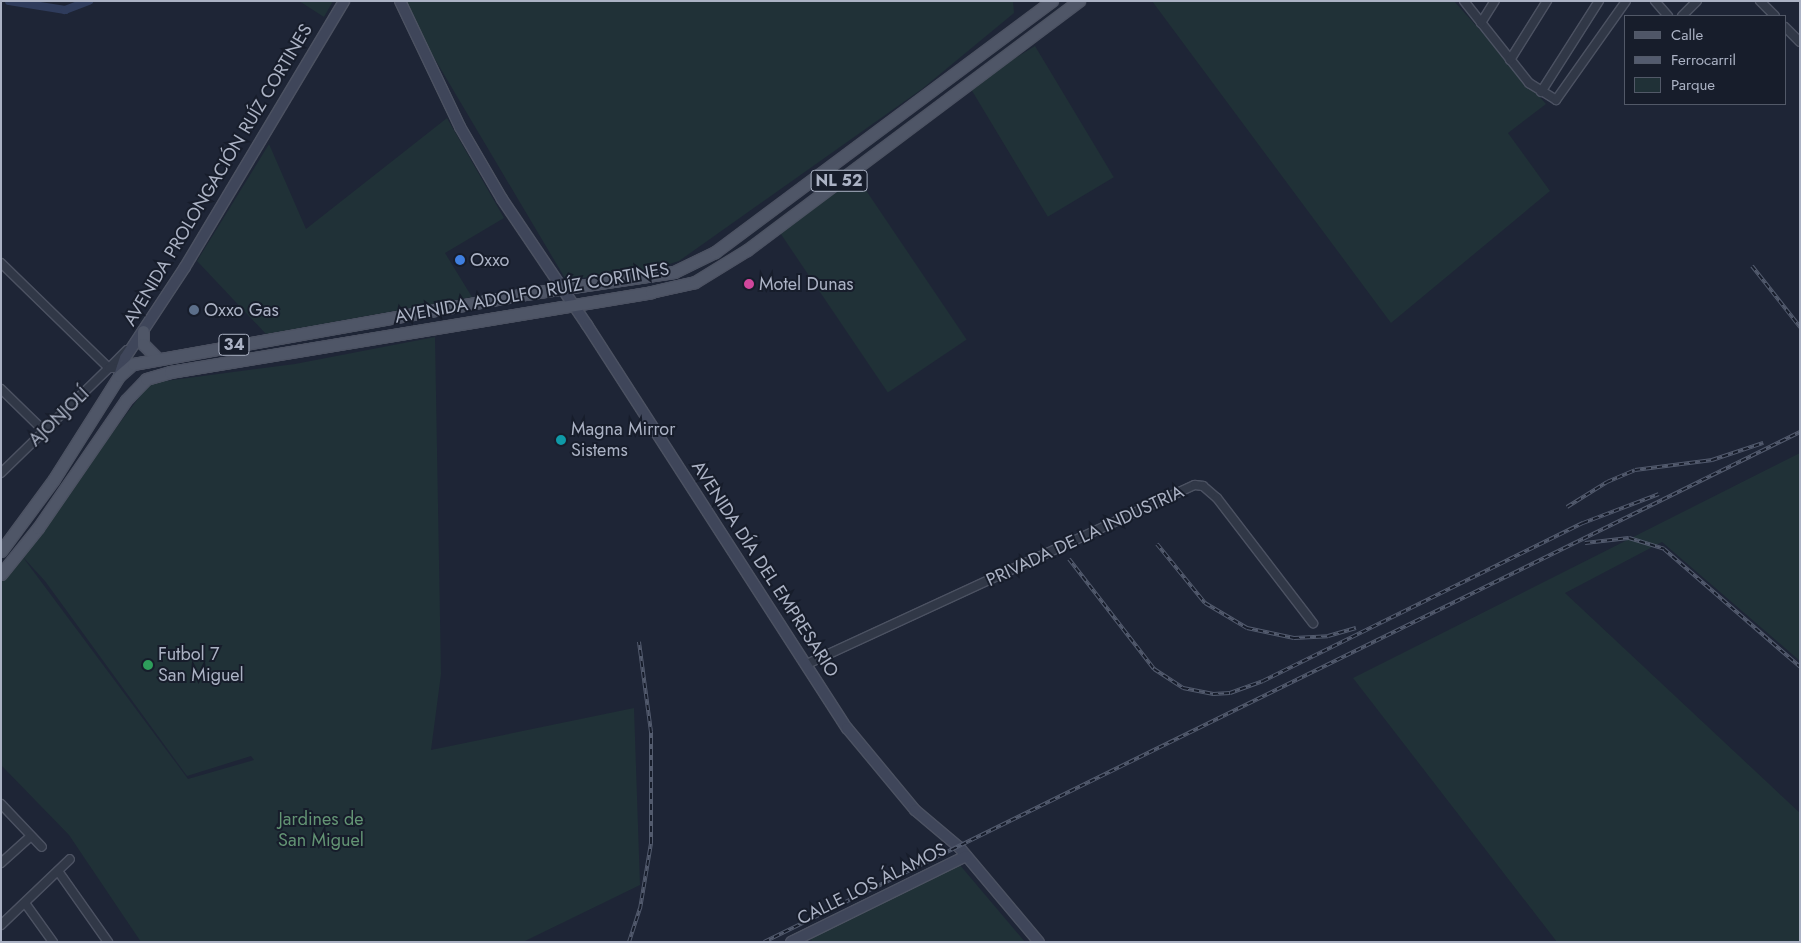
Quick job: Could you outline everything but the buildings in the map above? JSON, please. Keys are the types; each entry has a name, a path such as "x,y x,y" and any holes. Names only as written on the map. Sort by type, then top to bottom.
{"main road":[{"name":"AVENIDA ADOLFO RUÍZ CORTINES","path":"124,369 156,358 561,288 674,272 710,255 1052,1"},
{"name":"AVENIDA ADOLFO RUÍZ CORTINES","path":"1,574 38,528 126,400 146,380 164,374 679,286 716,271 1079,1"},
{"path":"139,336 143,344 156,358"},
{"path":"1,551 54,479 124,369"}],"street":[{"name":"AVENIDA PROLONGACIÓN RUÍZ CORTINES","path":"124,369 139,336 185,267 344,1"},
{"name":"AVENIDA DÍA DEL EMPRESARIO","path":"400,1 460,127 522,231 573,304 848,728 898,790 966,856 1039,942"},
{"path":"1464,1 1529,83 1556,100 1626,1"},
{"path":"1481,23 1495,1"},
{"path":"1510,60 1547,1"},
{"path":"1541,92 1599,1"},
{"path":"1655,1 1667,15"},
{"path":"1683,15 1696,1"},
{"path":"1760,1 1774,15"},
{"path":"1786,28 1800,42"},
{"path":"1,263 109,368 124,369"},
{"name":"AVENIDA PROLONGACIÓN RUÍZ CORTINES","path":"109,368 139,336"},
{"name":"AJONJOLÍ","path":"1,473 109,368"},
{"path":"1,389 44,431"},
{"name":"PRIVADA DE LA INDUSTRIA","path":"808,664 1195,485 1203,486 1217,498 1313,623"},
{"path":"1,804 42,847"},
{"path":"1,863 31,836"},
{"name":"CALLE LOS ÁLAMOS","path":"791,942 966,856"},
{"path":"1,925 70,859"},
{"path":"58,871 108,942"},
{"path":"24,903 53,942"}],"green space":[{"path":"299,1 333,1 324,17"},
{"path":"404,1 1013,1 1014,13 922,89 679,261 654,269 566,280 417,29"},
{"path":"1152,1 1454,1 1546,104 1508,133 1550,191 1391,323"},
{"path":"1035,46 1114,177 1048,217 969,86"},
{"path":"447,118 504,218 445,253 472,297 266,334 197,261 269,144 306,229"},
{"path":"857,177 967,339 888,393 778,230"},
{"name":"Jardines de San Miguel","path":"435,337 441,674 431,750 634,708 640,885 523,942 141,942 69,835 1,765 1,579 150,383 295,364","holes":["22,556 45,581 187,776 251,756 254,760 188,779"]},
{"path":"1800,453 1800,661 1662,542 1565,593 1800,813 1800,942 1557,942 1353,678"},
{"path":"959,864 1025,942 813,942 808,936"}],"waterway":[{"path":"9,1 65,10 89,1"}],"railway":[{"path":"1752,266 1800,327"},
{"path":"764,942 1800,432"},
{"path":"1567,507 1607,482 1635,470 1712,460 1763,443"},
{"path":"1069,559 1154,669 1183,688 1213,694 1230,693 1263,681 1583,523 1659,494"},
{"path":"1585,543 1629,538 1664,549 1800,667"},
{"path":"1157,544 1205,603 1247,628 1294,638 1328,636 1356,628"},
{"path":"629,942 640,909 651,843 651,732 639,642"}],"place":[{"name":"Oxxo","path":"460,260"},
{"name":"Motel Dunas","path":"749,284"},
{"name":"Oxxo Gas","path":"194,310"},
{"name":"Magna Mirror Sistems","path":"561,440"},
{"name":"Futbol 7 San Miguel","path":"148,665"}]}
